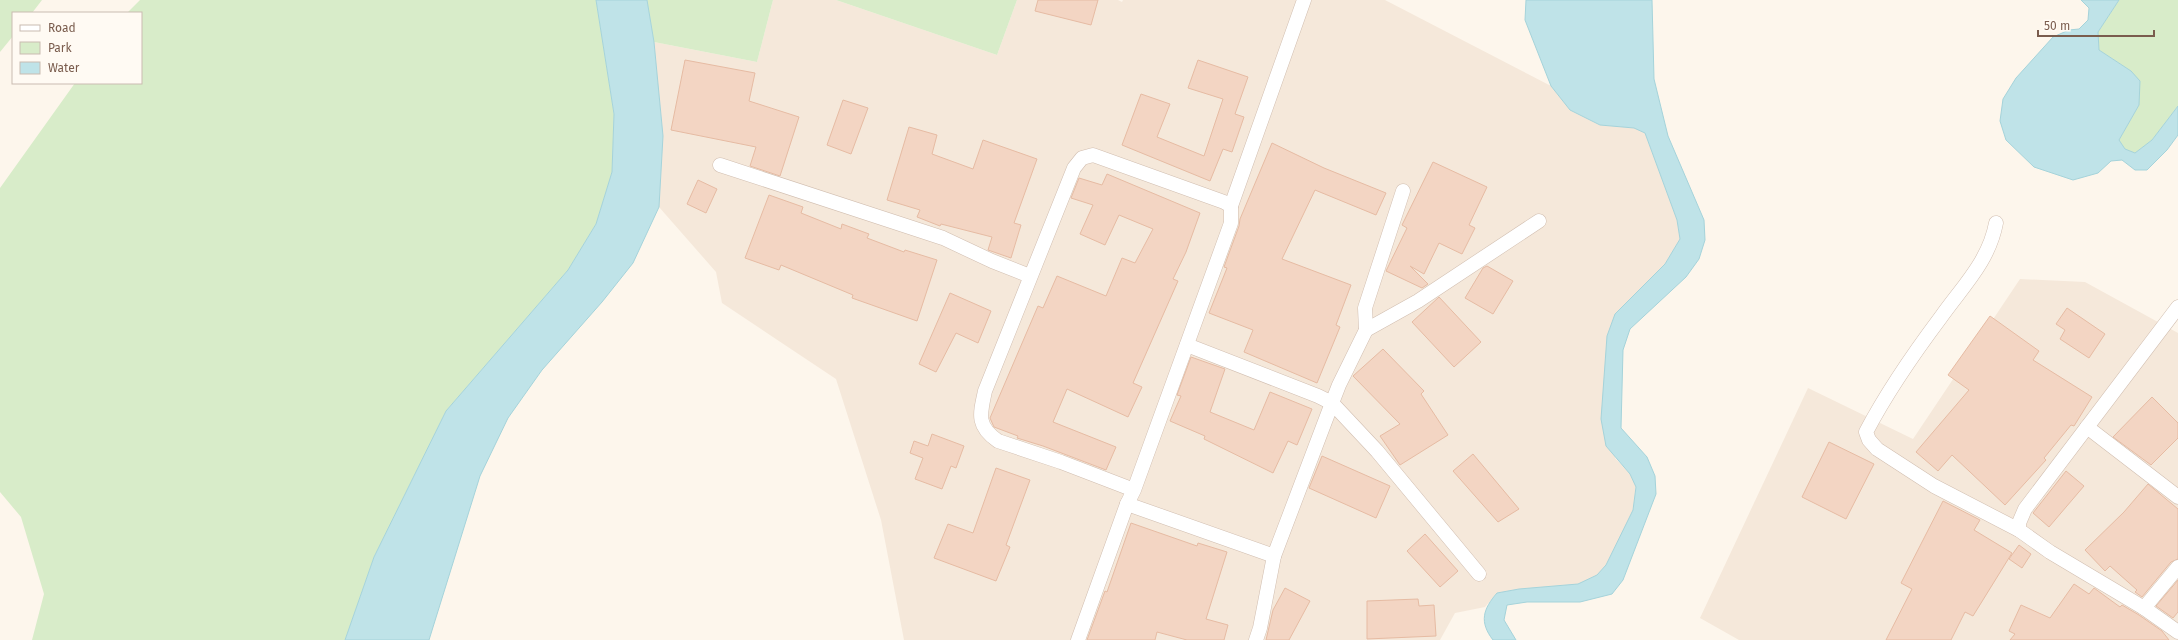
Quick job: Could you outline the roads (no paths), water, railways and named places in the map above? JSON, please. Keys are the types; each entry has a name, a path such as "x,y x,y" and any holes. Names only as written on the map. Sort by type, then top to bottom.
{"street":[{"path":"1078,640 1126,504 1134,490 1231,223 1231,206 1304,0"},
{"path":"1134,490 1062,462 998,441 983,427 980,415 985,391 1074,168 1082,158 1093,155 1231,206"},
{"path":"720,164 944,238 1030,276"},
{"path":"1256,640 1274,556 1339,385 1366,330 1365,308 1403,191"},
{"path":"1366,330 1425,297 1538,221"},
{"path":"1996,223 1993,240 1979,267 1936,324 1876,412 1866,432 1869,440 1877,449 1934,486 2019,530 2050,552 2144,608 2178,632"},
{"path":"2019,530 2019,523 2025,509 2178,307"},
{"path":"1187,345 1318,396 1332,403 1377,451 1479,574"},
{"path":"2087,427 2178,497"},
{"path":"1126,504 1274,556"},
{"path":"2144,608 2178,568"}],"water":[{"path":"596,0 647,0 654,42 663,136 659,207 633,263 602,302 542,370 508,418 480,476 429,640 345,640 374,557 446,411 568,270 596,224 612,172 614,114"},
{"path":"1526,0 1652,0 1654,79 1668,136 1704,220 1705,240 1699,259 1686,277 1630,329 1623,350 1621,428 1647,457 1655,476 1656,494 1623,580 1612,594 1580,602 1527,602 1507,605 1504,620 1516,640 1493,640 1486,627 1484,616 1488,605 1497,593 1519,589 1578,584 1597,575 1606,565 1633,510 1636,487 1630,474 1606,446 1601,419 1607,336 1615,314 1665,264 1680,239 1677,220 1645,133 1634,128 1600,125 1570,110 1551,86 1525,20"},
{"path":"2081,0 2119,0 2098,32 2099,50 2131,71 2140,81 2139,105 2119,140 2125,149 2135,153 2152,140 2178,106 2178,135 2167,150 2147,170 2135,170 2122,160 2111,161 2098,173 2073,180 2034,167 2006,140 2000,121 2003,99 2016,78 2053,37 2069,30 2079,29 2088,20 2089,8"}]}
